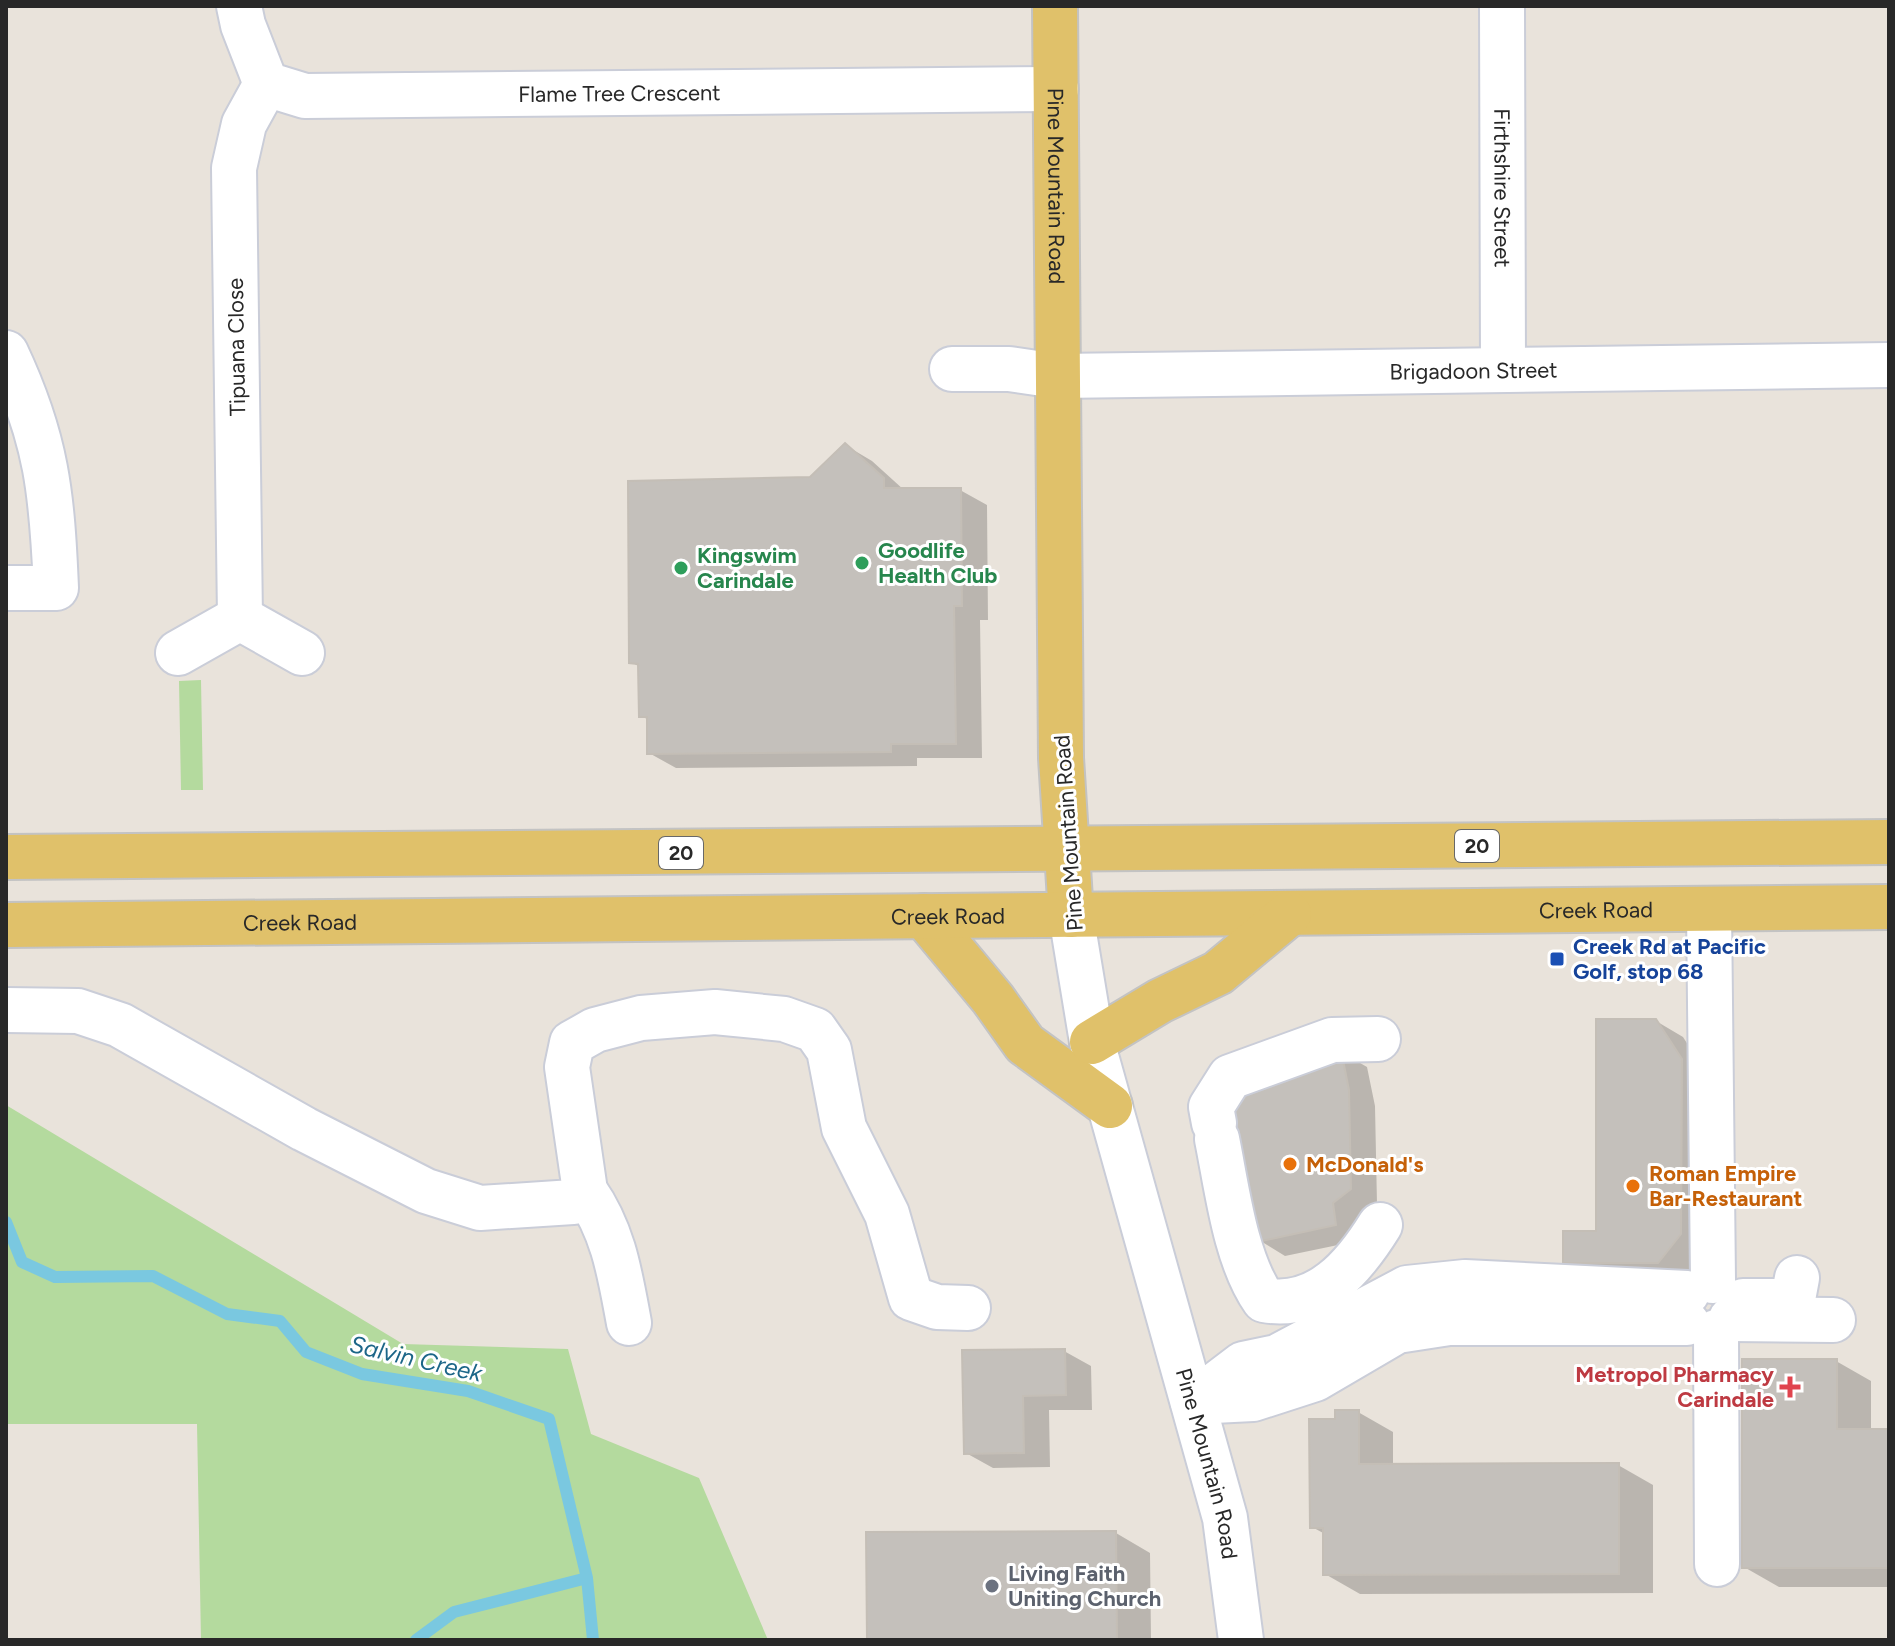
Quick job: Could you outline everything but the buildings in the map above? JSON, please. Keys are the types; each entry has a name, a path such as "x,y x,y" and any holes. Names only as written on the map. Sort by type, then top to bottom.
{"main road":[{"name":"Pine Mountain Road","path":"1055,6 1061,758 1071,915"},
{"name":"20","path":"6,857 1889,842"},
{"name":"Creek Road","path":"6,925 1889,907"},
{"path":"1092,1042 1160,1001 1218,973 1289,914"},
{"path":"924,916 1025,1044 1110,1106"}],"street":[{"path":"239,6 243,25 266,84"},
{"name":"Firthshire Street","path":"1502,6 1503,369"},
{"name":"Flame Tree Crescent","path":"266,84 305,96 1056,89"},
{"name":"Tipuana Close","path":"240,618 234,168 244,124 266,84"},
{"path":"6,353 38,430 52,491 56,588 6,588"},
{"name":"Brigadoon Street","path":"952,369 1009,369 1057,376 1889,365"},
{"path":"178,653 240,618 302,653"},
{"path":"1709,909 1711,1308 1717,1564"},
{"name":"Pine Mountain Road","path":"1071,915 1092,1042 1225,1518 1241,1640"},
{"path":"6,1010 78,1011 120,1025 304,1129 426,1191 480,1208 573,1202 585,1191"},
{"path":"629,1323 613,1240 585,1191 567,1067 572,1043 595,1030 641,1018 715,1012 784,1019 815,1030 829,1050 844,1128 887,1214 911,1298 937,1307 968,1308"},
{"path":"1378,1039 1332,1040 1230,1077 1211,1107 1233,1219 1255,1287 1264,1300 1286,1304 1320,1293 1361,1257 1380,1225"},
{"path":"1193,1402 1253,1399 1315,1379 1397,1331 1478,1337 1611,1338 1711,1308 1781,1301 1794,1294 1797,1278"},
{"path":"1193,1402 1243,1364 1277,1357 1407,1288 1465,1282 1833,1320"}],"green space":[{"path":"201,680 203,790 181,790 179,681"},
{"path":"6,1105 403,1344 568,1349 591,1434 699,1478 768,1640 201,1640 197,1424 6,1424"}],"waterway":[{"name":"Salvin Creek","path":"6,1222 22,1262 55,1277 153,1276 227,1314 280,1321 306,1352 362,1374 468,1391 549,1419 587,1578 593,1640"},
{"path":"416,1640 454,1612 587,1578"}],"place":[{"name":"Goodlife Health Club","path":"862,563"},
{"name":"Kingswim Carindale","path":"681,568"},
{"name":"Creek Rd at Pacific Golf, stop 68","path":"1557,959"},
{"name":"McDonald's","path":"1290,1164"},
{"name":"Roman Empire Bar-Restaurant","path":"1633,1186"},
{"name":"Metropol Pharmacy Carindale","path":"1790,1387"},
{"name":"Living Faith Uniting Church","path":"992,1586"}]}
